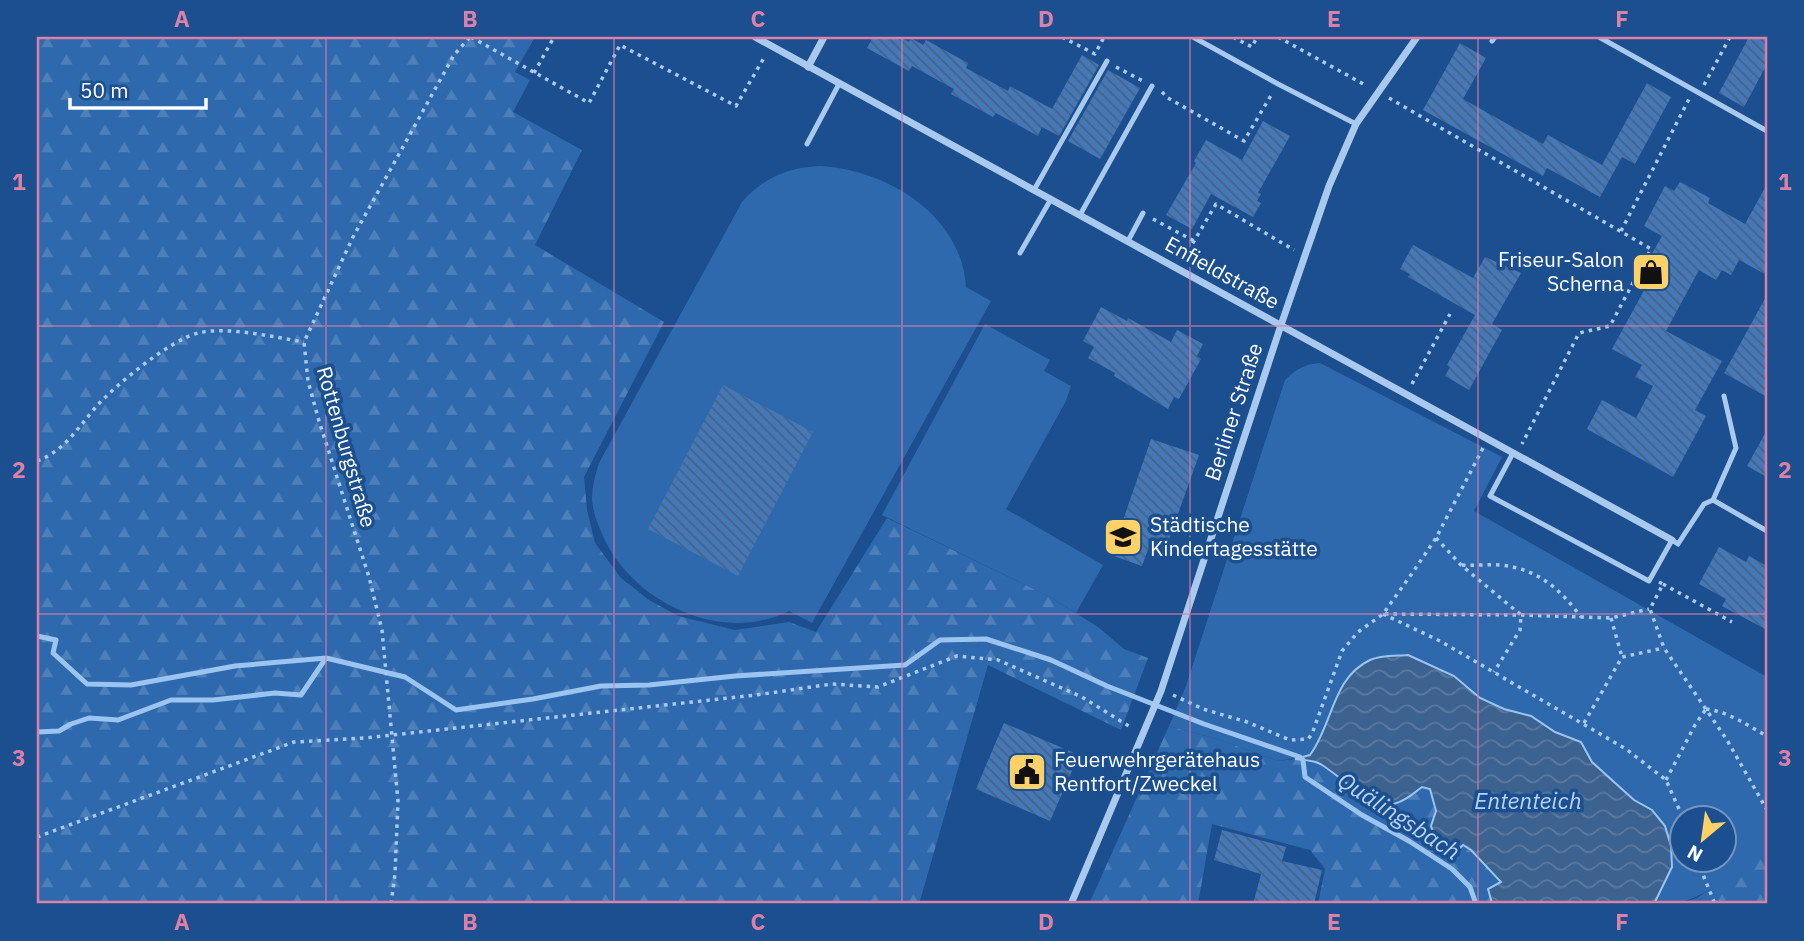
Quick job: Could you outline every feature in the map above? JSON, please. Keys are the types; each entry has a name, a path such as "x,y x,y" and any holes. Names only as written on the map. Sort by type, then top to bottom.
{"street":[{"name":"Enfieldstraße","path":"755,37 1672,540"},
{"path":"808,67 824,37"},
{"name":"Berliner Straße","path":"1071,904 1161,691 1329,186 1356,124 1416,37"}],"lane":[{"path":"1193,37 1356,124"},
{"path":"1599,37 1767,131"},
{"path":"1034,190 1107,61"},
{"path":"807,144 839,83"},
{"path":"1080,215 1152,86"},
{"path":"1020,253 1051,199"},
{"path":"1128,241 1143,213"},
{"path":"1514,454 1490,496 1649,581 1672,540 1678,544 1704,504 1713,500 1736,448 1724,396"},
{"path":"1713,500 1767,531"}],"path":[{"path":"470,37 589,103 620,45 736,106 771,46"},
{"name":"Rottenburgstraße","path":"391,904 398,802 379,611 319,421 308,381 304,342 354,237 448,66 470,37"},
{"path":"534,73 554,37"},
{"path":"1062,37 1152,86 1244,141 1278,84"},
{"path":"1095,54 1104,37"},
{"path":"1233,37 1252,47 1257,37"},
{"path":"1278,37 1651,249 1610,326 1580,333 1514,454"},
{"path":"1621,231 1696,91 1730,37"},
{"path":"1177,268 1216,204 1305,256"},
{"path":"1143,213 1194,241"},
{"path":"1405,395 1450,314"},
{"path":"37,461 50,456 65,444 110,391 124,379 197,333 232,332 304,342"},
{"path":"1161,691 1212,712 1247,722 1279,737 1301,741 1308,739 1342,651 1358,632 1383,614 1436,538 1487,440"},
{"path":"1436,538 1461,565 1521,615"},
{"path":"1461,565 1500,565 1531,572 1552,584 1581,617"},
{"path":"1651,577 1732,622"},
{"path":"1663,584 1650,609 1664,648 1727,740 1767,810"},
{"path":"1383,614 1611,618 1650,609"},
{"path":"1383,614 1440,641 1626,749 1666,780 1677,804"},
{"path":"1494,672 1520,630 1521,615"},
{"path":"1584,723 1622,657 1611,618"},
{"path":"1622,657 1664,648"},
{"path":"37,837 294,742 392,735 832,684 878,687 957,656 998,660 1082,697 1143,735"},
{"path":"1706,709 1734,717 1767,736"},
{"path":"1666,780 1706,709"},
{"path":"1703,874 1715,904"}],"green space":[{"path":"37,37 535,37 515,72 530,80 513,112 582,150 535,245 664,322 584,477 587,510 595,543 621,578 649,600 678,616 735,630 789,622 816,632 887,518 1048,596 1098,627 1124,649 1148,658 1121,730 988,665 919,904 37,904"},
{"path":"821,166 871,176 917,201 936,218 951,238 961,261 966,287 991,301 812,623 789,611 763,620 736,623 708,620 657,598 635,580 617,560 603,536 595,514 592,500 595,477 599,463 742,202 759,186 778,175"},
{"path":"985,324 1050,360 1044,371 1071,386 1066,401 1006,509 1103,565 1076,613 1048,596 882,515"},
{"path":"1320,363 1502,457 1474,511 1767,677 1767,904 1714,887 1685,901 1654,904 1669,874 1738,874 1738,804 1668,804 1668,836 1665,826 1652,810 1634,800 1592,762 1581,742 1555,732 1530,716 1504,709 1480,698 1454,676 1408,656 1338,695 1321,740 1310,755 1278,761 1217,739 1169,726 1186,686 1285,380 1301,368"},
{"path":"1169,726 1217,739 1278,761 1295,759 1319,763 1374,800 1405,800 1422,787 1430,789 1436,811 1431,826 1453,855 1463,845 1501,882 1492,902 1497,904 1318,904 1325,869 1310,850 1212,824 1198,904 1089,904"},
{"path":"1767,850 1767,904 1679,904 1697,898 1732,874 1738,874 1738,870"}],"water":[{"name":"Ententeich","path":"1408,655 1454,676 1480,698 1504,709 1531,716 1555,732 1581,742 1592,762 1634,800 1652,810 1665,826 1668,836 1669,874 1654,904 1492,903 1488,889 1501,882 1471,850 1463,845 1453,855 1435,838 1431,826 1436,811 1430,789 1422,787 1402,801 1385,804 1356,790 1319,763 1295,759 1310,755 1318,743 1340,690 1348,678 1370,660 1384,656"}],"building":[{"path":"873,37 900,37 909,42 911,38 923,45 926,40 968,63 966,68 1008,91 1010,86 1052,109 1082,55 1099,65 1059,136 1042,127 1038,136 996,113 993,117 951,94 954,89 912,66 909,71 867,48"},
{"path":"1749,37 1767,37 1767,64 1744,107 1719,93"},
{"path":"1460,43 1486,58 1463,99 1543,144 1548,135 1602,165 1647,83 1671,97 1635,164 1622,157 1600,197 1547,168 1543,176 1423,110"},
{"path":"1108,70 1140,88 1100,159 1068,141"},
{"path":"1263,121 1290,136 1258,193 1261,194 1257,201 1261,203 1253,217 1211,194 1192,229 1166,215 1206,140 1242,160"},
{"path":"1680,182 1710,198 1708,203 1745,224 1767,184 1767,275 1739,260 1731,275 1722,270 1716,280 1699,270 1666,331 1722,361 1695,410 1706,416 1673,477 1587,429 1602,400 1636,418 1653,386 1635,377 1642,365 1612,349 1648,283 1644,280 1655,260 1650,257 1662,236 1644,226 1665,186 1674,191"},
{"path":"1413,245 1473,278 1485,257 1521,273 1492,324 1502,330 1469,390 1445,376 1450,367 1447,365 1475,315 1408,277 1410,274 1400,269"},
{"path":"1767,295 1767,397 1724,373"},
{"path":"1101,307 1127,321 1128,318 1171,342 1177,330 1203,344 1197,356 1201,359 1179,399 1174,397 1168,409 1088,358 1094,347 1083,341"},
{"path":"723,385 813,432 738,576 648,529"},
{"path":"1767,430 1767,477 1747,466"},
{"path":"1151,439 1199,455 1163,556 1148,550 1142,566 1111,555"},
{"path":"1719,547 1746,562 1749,556 1767,566 1767,630 1722,606 1726,599 1699,584"},
{"name":"Feuerwehrgerätehaus Rentfort/Zweckel","path":"1004,723 1079,755 1050,821 976,789"},
{"path":"1222,830 1286,847 1282,861 1322,870 1314,904 1253,904 1261,874 1214,860"}],"waterway":[{"path":"37,636 56,640 53,653 87,684 131,685 235,666 326,658"},
{"name":"Quälingsbach","path":"37,732 59,731 89,718 118,720 171,700 213,700 275,693 301,695 326,658 405,677 456,710 601,686 649,685 735,676 905,665 940,640 986,639 1051,660 1107,686 1204,724 1300,757 1303,760 1305,777 1452,869 1470,887 1476,904"}],"place":[{"name":"Friseur-Salon Scherna","path":"1651,272"},
{"name":"Städtische Kindertagesstätte","path":"1123,537"},
{"name":"Feuerwehrgerätehaus Rentfort/Zweckel","path":"1027,772"}]}
